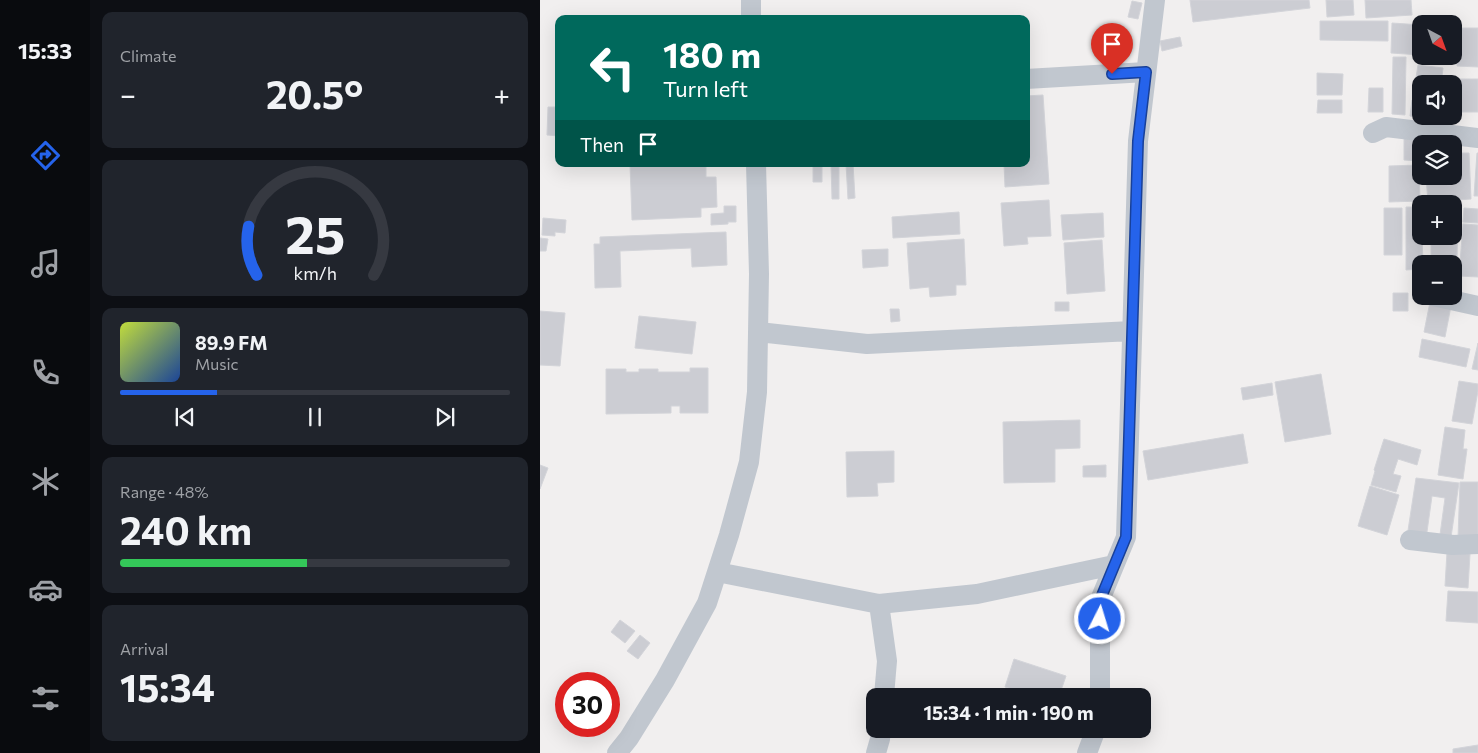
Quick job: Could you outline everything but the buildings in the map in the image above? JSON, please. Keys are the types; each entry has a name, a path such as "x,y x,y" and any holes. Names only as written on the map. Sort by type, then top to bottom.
{"street":[{"path":"750,0 751,15"},
{"path":"1100,688 1100,600 1126,537 1138,141 1155,0"},
{"path":"1030,79 1146,72"},
{"path":"1373,133 1386,127 1478,138"},
{"path":"617,753 629,738 665,680 707,603 729,535 749,462 758,392 760,274 756,167"},
{"path":"1462,302 1478,306"},
{"path":"759,332 866,344 1132,331"},
{"path":"1410,540 1453,545 1478,544"},
{"path":"717,572 879,604 977,594 1114,565"},
{"path":"879,604 887,661 885,688"},
{"path":"876,753 880,738"},
{"path":"1087,753 1093,738"}],"route":[{"path":"1100,619 1100,600 1126,537 1138,141 1146,72 1112,74"}]}
